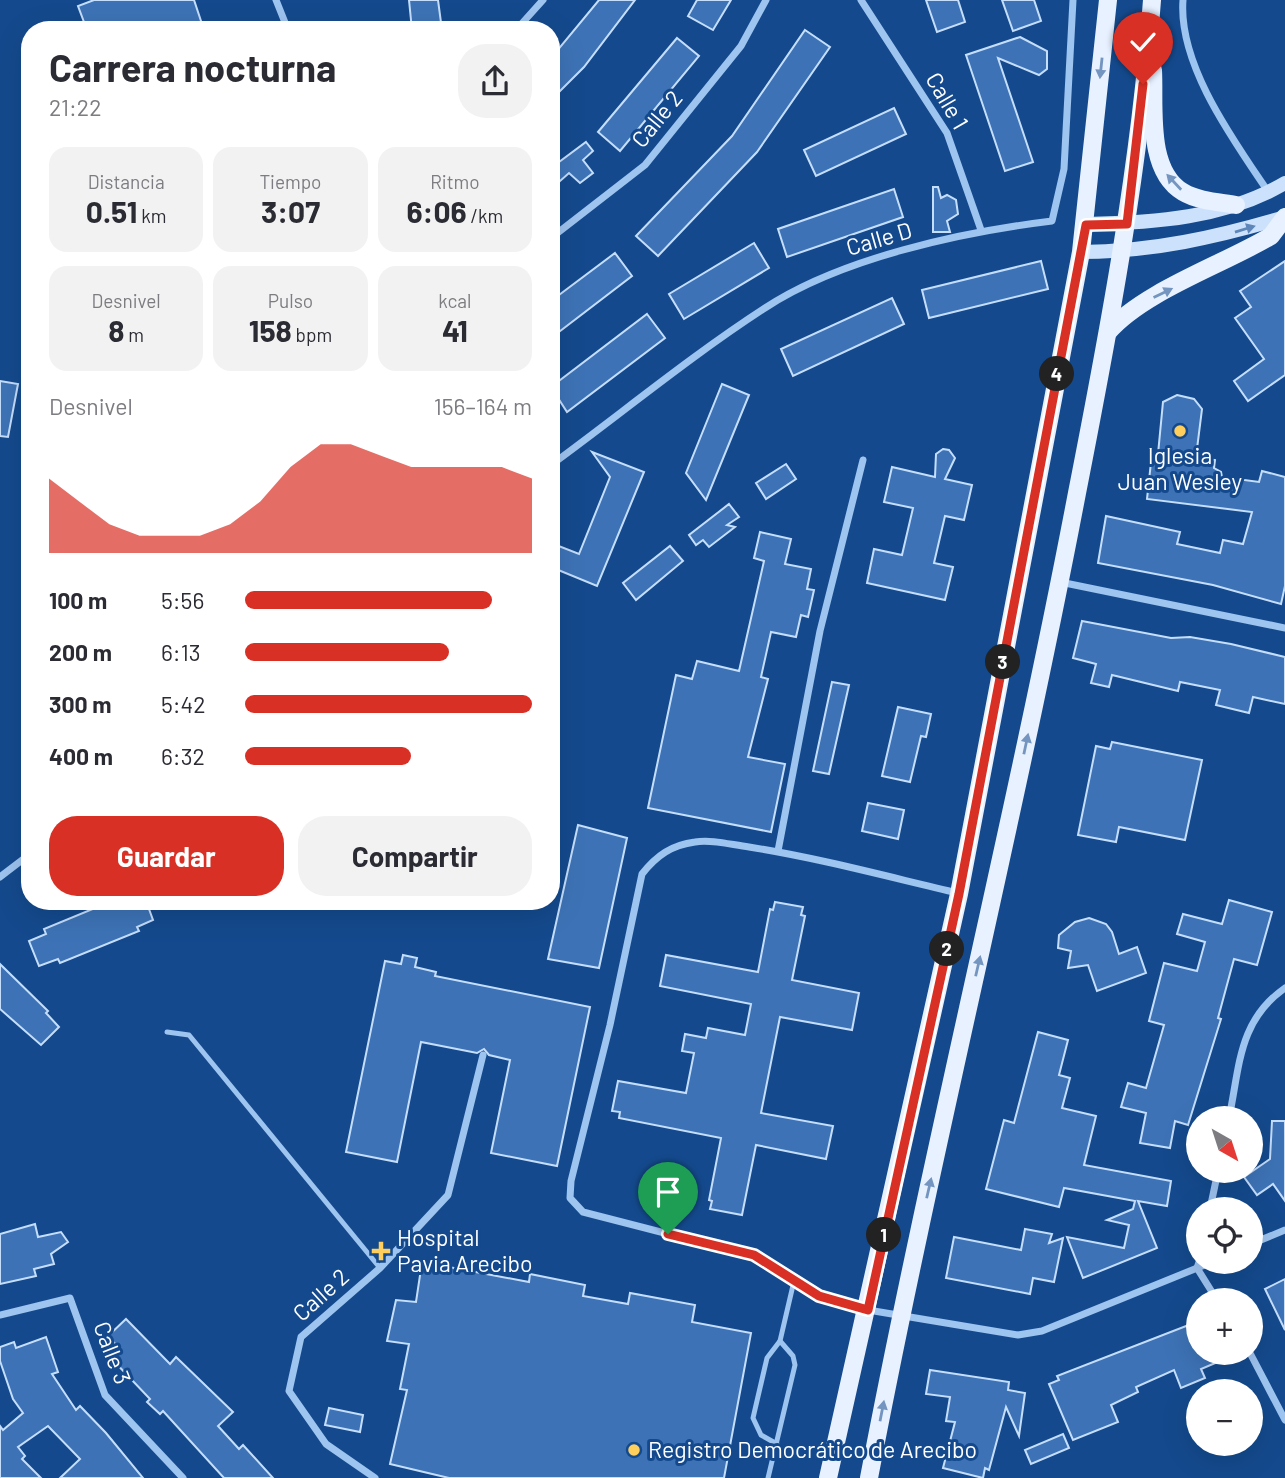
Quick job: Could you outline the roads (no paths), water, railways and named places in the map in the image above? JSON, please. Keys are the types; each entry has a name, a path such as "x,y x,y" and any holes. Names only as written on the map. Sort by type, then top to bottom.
{"main road":[{"path":"828,1478 868,1310 959,894 1081,253 1108,0"},
{"path":"1151,7 1157,148 1162,167 1170,182 1184,193 1236,205"},
{"path":"869,1478 900,1316 1060,582 1108,332 1127,224 1151,7"},
{"path":"1108,332 1121,318 1144,302 1271,236 1285,217"}],"street":[{"path":"276,0 284,21"},
{"path":"524,21 543,0"},
{"name":"Calle 2","path":"560,231 645,165 741,46 766,0"},
{"name":"Calle 1","path":"861,0 947,133 981,230"},
{"name":"Calle D","path":"560,459 766,307 839,271 981,230 1052,221 1064,169 1073,0"},
{"path":"1182,0 1182,14 1203,89 1269,193"},
{"path":"1086,225 1127,224 1217,212 1269,193 1285,183"},
{"path":"1081,253 1122,252 1220,237 1285,217"},
{"path":"778,851 820,631 863,460"},
{"path":"1060,582 1285,628"},
{"path":"959,894 778,851 698,841 671,848 656,857 642,874 610,1025 571,1181 570,1198 583,1212 754,1255 819,1296 868,1310 1018,1335 1042,1331 1186,1270"},
{"path":"0,877 21,861"},
{"path":"1232,1106 1248,1028 1264,1003 1285,988"},
{"name":"Calle 2","path":"375,1478 326,1444 289,1391 301,1337 380,1268 447,1195 482,1055"},
{"path":"1263,1239 1285,1230"},
{"name":"Calle 3","path":"0,1315 70,1298 105,1395 183,1478"},
{"path":"1256,1365 1285,1420"}],"lane":[{"path":"167,1032 189,1035 380,1268"},
{"path":"777,1444 761,1435 753,1418 767,1358 780,1341 794,1281"},
{"path":"768,1478 794,1364 793,1356 780,1341"}],"place":[{"name":"Iglesia Juan Wesley","path":"1180,431"},
{"name":"Hospital Pavia Arecibo","path":"381,1251"},
{"name":"Registro Democrático de Arecibo","path":"634,1450"}]}
